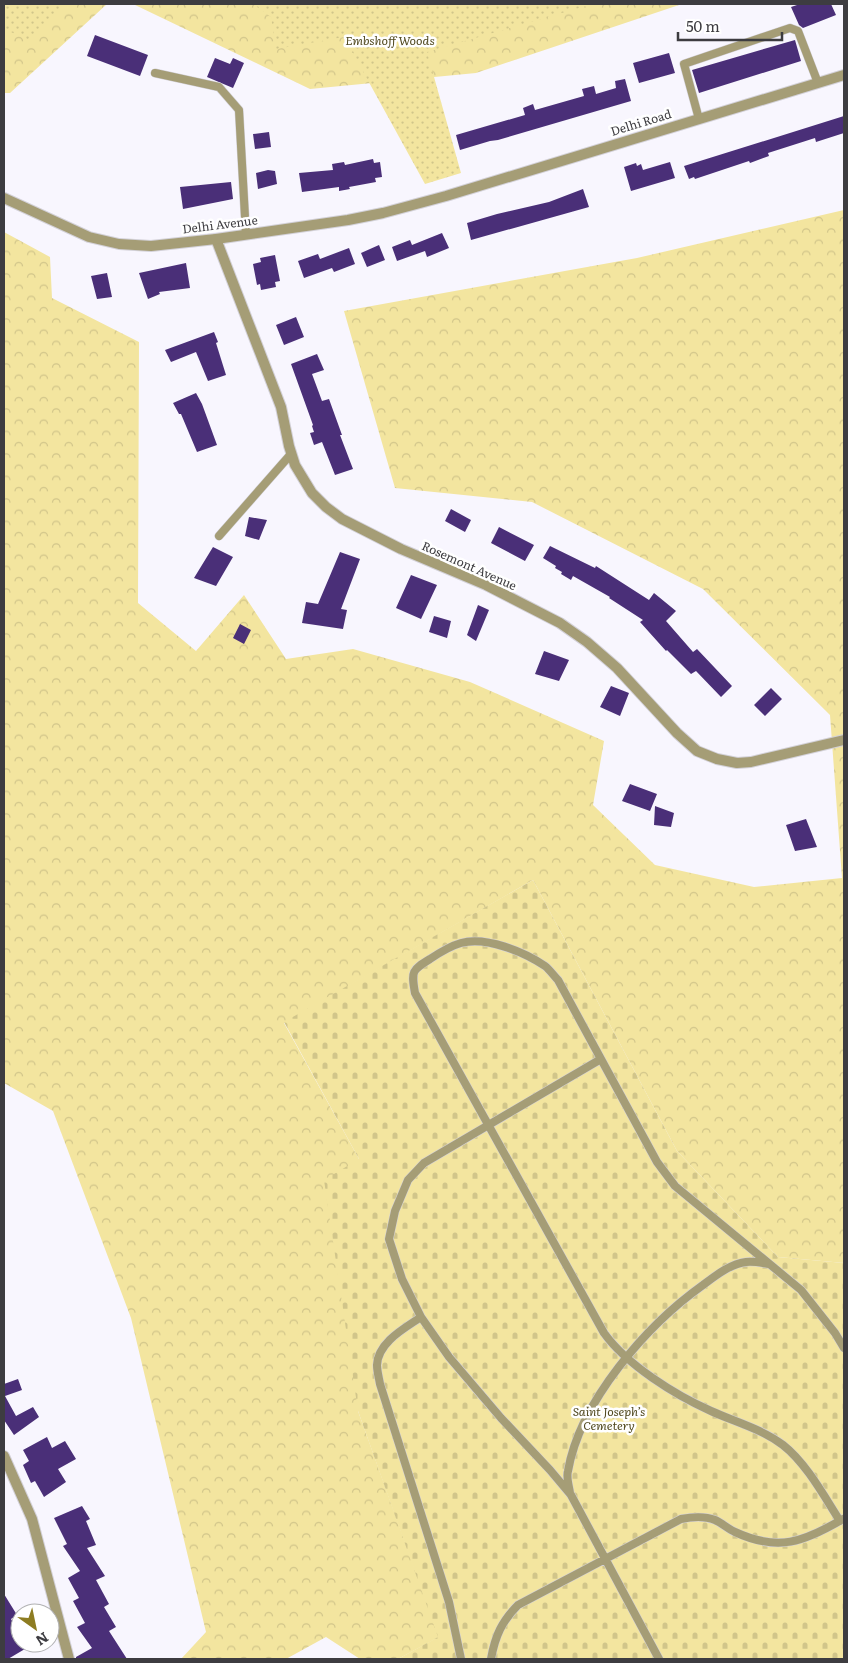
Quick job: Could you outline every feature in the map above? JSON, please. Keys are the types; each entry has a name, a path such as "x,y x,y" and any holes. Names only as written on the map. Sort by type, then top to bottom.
{"street":[{"name":"Delhi Road","path":"446,196 844,75"},
{"name":"Delhi Avenue","path":"4,198 90,237 119,244 151,246 216,239 348,220 383,213 446,196"},
{"name":"Rosemont Avenue","path":"216,239 281,407 295,465 312,493 326,507 342,519 400,549 486,585 560,623 617,668 676,733 697,751 716,759 737,763 751,762 844,740"},
{"path":"4,1456 32,1519 69,1659"}],"lane":[{"path":"699,118 684,64 790,28 798,31 818,83"},
{"path":"155,73 218,87 239,110 246,235"},
{"path":"219,536 291,454"},
{"path":"491,1659 494,1644 505,1618 518,1605 681,1519 694,1517 714,1520 734,1532 757,1541 780,1544 806,1539 842,1519 802,1466 783,1445 760,1432 709,1410 664,1386 614,1347 604,1334 415,993 412,977 416,967 461,943 482,941 515,950 546,967 558,980 658,1162 675,1186 801,1290 835,1333 844,1348"},
{"path":"601,1058 424,1163 408,1180 395,1210 389,1239 402,1279 421,1317 449,1357 571,1495 659,1659"},
{"path":"571,1495 567,1472 589,1413 610,1378 652,1328 690,1295 724,1271 745,1262 769,1264"},
{"path":"421,1317 396,1334 384,1347 377,1363 380,1384 449,1602 460,1659"}],"green space":[{"path":"4,4 107,4 10,93 4,93"},
{"path":"4,4 66,4 31,41 4,29"},
{"path":"133,4 682,4 476,73 310,89"},
{"name":"Embshoff Woods","path":"253,4 593,4 427,52 461,173 425,184 344,37 276,49 271,17"},
{"path":"844,210 844,1263 778,1257 677,1151 533,880 284,1023 359,1159 358,1411 439,1637 398,1659 360,1659 326,1637 286,1659 181,1659 206,1632 131,1318 53,1111 4,1083 4,232 50,257 52,298 139,342 138,603 196,651 244,595 286,659 353,649 470,682 604,741 593,805 655,865 754,887 842,878 830,715 703,589 532,502 395,488 344,311 637,258"},
{"name":"Saint Joseph’s Cemetery","path":"533,880 677,1151 778,1257 844,1263 844,1659 398,1659 438,1637 358,1411 324,1180 359,1159 284,1022"}],"building":[{"path":"800,4 831,4 836,15 803,28 799,25 791,7"},
{"path":"95,35 148,55 140,76 87,56"},
{"path":"795,40 801,61 699,93 692,70"},
{"path":"669,53 675,73 639,83 633,63"},
{"path":"215,58 230,64 233,58 244,63 233,88 207,77"},
{"path":"625,79 631,101 460,150 456,135 525,115 523,108 533,104 535,110 584,96 582,89 594,86 596,94 616,88 615,81"},
{"path":"844,116 844,133 816,142 815,138 768,153 769,156 750,163 749,161 695,179 694,177 689,179 684,166"},
{"path":"269,132 271,147 255,149 253,134"},
{"path":"373,159 374,163 380,162 382,177 375,178 376,182 349,187 350,189 339,191 339,187 302,192 299,173 333,170 332,164 344,162 345,165"},
{"path":"670,162 675,178 631,191 624,167 636,163 637,166 641,164 643,170"},
{"path":"268,170 275,171 277,184 258,189 256,173"},
{"path":"231,182 233,199 183,209 180,187"},
{"path":"583,189 589,207 471,240 467,223 549,202"},
{"path":"442,233 449,248 427,257 425,251 397,261 392,247 410,240 412,245"},
{"path":"379,245 385,260 367,267 361,253"},
{"path":"349,248 355,264 334,272 332,268 304,278 298,261 318,254 320,259"},
{"path":"275,255 280,281 275,282 276,287 261,290 260,284 257,285 253,264 261,262 260,258"},
{"path":"186,263 190,288 159,292 160,294 148,299 139,273"},
{"path":"107,273 112,297 97,299 91,276"},
{"path":"296,317 304,337 284,345 276,325"},
{"path":"214,332 226,375 208,381 196,352 171,362 165,350"},
{"path":"317,354 324,370 312,374 322,401 329,399 353,469 335,475 322,442 314,445 310,433 314,432 313,425 291,364"},
{"path":"196,393 217,445 197,452 181,414 179,414 173,403"},
{"path":"451,509 471,520 465,532 445,521"},
{"path":"249,517 267,520 259,540 245,536"},
{"path":"499,527 534,545 525,561 491,543"},
{"path":"550,546 595,568 596,566 649,600 654,593 676,611 666,621 693,652 697,649 732,686 721,697 696,671 691,674 666,651 640,622 643,620 610,597 573,576 571,580 561,574 562,572 555,568 556,566 543,558"},
{"path":"213,547 233,557 216,586 194,578"},
{"path":"340,552 360,559 341,609 347,610 343,629 302,623 306,602 318,604"},
{"path":"411,575 437,585 421,619 396,608"},
{"path":"478,605 489,610 476,641 467,635"},
{"path":"434,616 451,621 447,638 429,632"},
{"path":"240,624 251,630 244,644 233,638"},
{"path":"544,651 569,660 559,681 535,674"},
{"path":"611,686 629,693 620,716 600,707"},
{"path":"771,688 782,699 765,716 754,705"},
{"path":"630,784 657,794 650,811 622,801"},
{"path":"655,806 674,813 671,827 654,825"},
{"path":"806,819 817,847 795,851 786,825"},
{"path":"18,1379 22,1390 5,1396 16,1416 33,1407 39,1417 14,1435 4,1420 4,1384"},
{"path":"47,1437 52,1448 65,1441 76,1459 58,1469 66,1482 44,1497 35,1481 31,1483 23,1465 29,1461 23,1450"},
{"path":"82,1506 90,1519 86,1521 96,1545 87,1548 105,1576 96,1580 109,1604 104,1607 116,1627 109,1631 127,1659 76,1659 76,1657 92,1648 77,1627 85,1623 73,1601 79,1598 68,1578 80,1571 63,1546 67,1544 54,1518"},
{"path":"4,1594 10,1604 10,1653 18,1653 8,1659 4,1659"}]}
